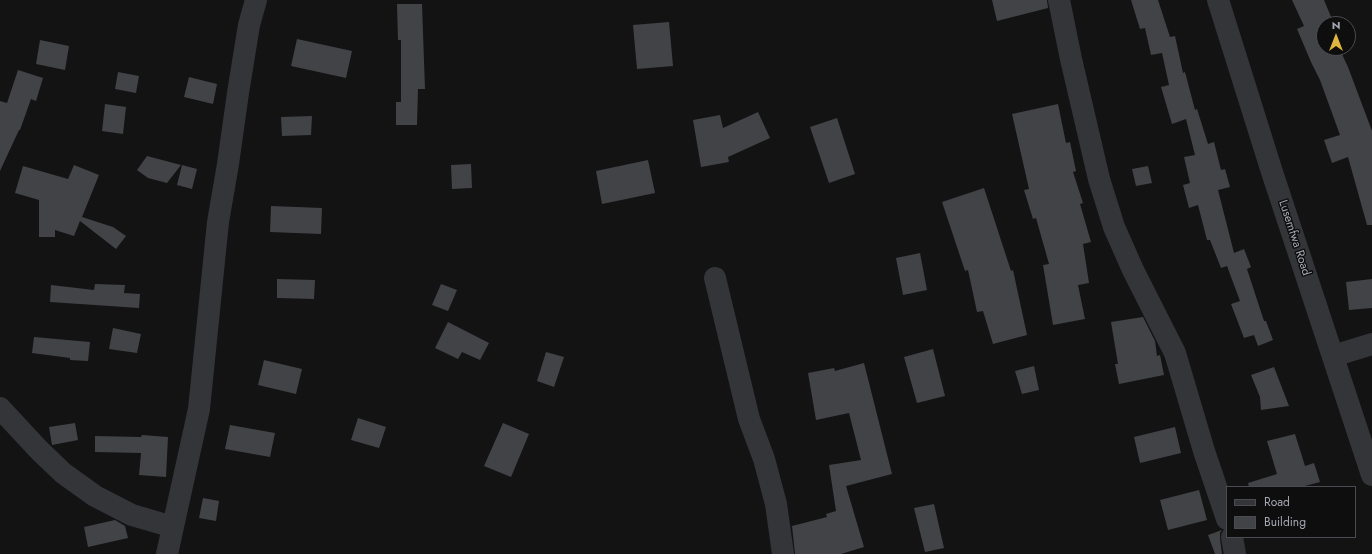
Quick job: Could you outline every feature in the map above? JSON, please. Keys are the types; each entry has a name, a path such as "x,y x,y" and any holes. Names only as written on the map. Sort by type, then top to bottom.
{"street":[{"path":"167,554 199,409 218,222 249,25 256,0"},
{"path":"1059,0 1071,59 1098,172 1114,227 1133,270 1175,353 1204,451 1226,517"},
{"name":"Lusemfwa Road","path":"1218,0 1272,172 1372,475"},
{"path":"715,278 749,419 764,459 776,504 783,554"},
{"path":"1333,356 1372,344"},
{"path":"0,408 38,450 63,473 95,496 132,515 173,527"},
{"path":"1232,538 1235,554"}],"building":[{"path":"992,0 1047,0 1048,8 997,21"},
{"path":"1131,0 1158,0 1170,37 1175,36 1183,73 1185,72 1195,110 1197,109 1208,144 1214,142 1221,170 1225,169 1230,187 1218,190 1234,253 1244,249 1251,267 1247,269 1264,321 1266,321 1273,340 1258,346 1254,335 1244,338 1231,304 1240,301 1227,266 1221,268 1210,240 1207,240 1198,205 1189,208 1183,185 1190,183 1184,157 1195,155 1186,119 1172,124 1161,87 1169,85 1162,53 1151,55 1145,28 1140,29"},
{"path":"1292,0 1324,0 1331,16 1316,16 1316,56 1343,56 1372,131 1372,225 1367,225 1348,157 1332,163 1324,140 1340,135 1320,80 1297,29 1304,26"},
{"path":"397,4 422,4 425,89 418,89 417,125 396,125 396,102 401,102 401,40 398,40"},
{"path":"669,22 673,66 637,69 633,25"},
{"path":"297,39 352,51 346,78 291,66"},
{"path":"40,40 69,46 65,70 36,64"},
{"path":"18,70 43,78 36,101 31,99 20,130 0,171 0,101 7,103"},
{"path":"118,72 139,76 136,93 115,89"},
{"path":"189,77 217,84 213,104 184,97"},
{"path":"105,104 126,107 123,134 102,131"},
{"path":"1058,104 1066,143 1070,142 1076,171 1073,172 1083,203 1080,204 1091,242 1083,244 1089,283 1078,285 1085,319 1053,325 1043,265 1049,264 1036,218 1033,219 1024,190 1029,189 1012,114"},
{"path":"758,112 770,138 728,157 729,162 701,167 693,120 720,115 723,128"},
{"path":"312,116 311,135 282,136 281,117"},
{"path":"837,118 855,174 829,183 810,127"},
{"path":"147,156 181,165 167,183 148,178 137,170"},
{"path":"648,160 655,193 602,204 596,171"},
{"path":"471,164 472,188 452,189 451,165"},
{"path":"74,165 99,175 82,217 113,227 126,236 116,249 80,221 74,236 55,230 55,237 39,237 39,200 15,193 23,166 68,179"},
{"path":"182,165 197,169 192,189 177,185"},
{"path":"1148,166 1152,183 1136,186 1132,169"},
{"path":"984,188 1011,271 1013,270 1027,335 993,344 983,311 977,312 968,270 965,271 942,202"},
{"path":"271,206 322,208 321,234 270,232"},
{"path":"920,253 927,290 903,295 896,258"},
{"path":"277,279 315,280 314,299 277,298"},
{"path":"1372,279 1372,308 1349,310 1346,282"},
{"path":"95,284 125,285 124,293 140,294 139,308 50,302 51,285 94,290"},
{"path":"441,284 457,290 448,311 432,305"},
{"path":"1143,317 1155,341 1157,356 1160,355 1164,375 1119,384 1115,364 1118,364 1111,322"},
{"path":"448,322 489,343 480,360 462,352 458,359 435,348"},
{"path":"113,328 141,334 137,353 109,349"},
{"path":"34,337 90,342 88,361 70,360 70,358 32,353"},
{"path":"933,349 945,396 917,403 904,357"},
{"path":"546,352 564,357 554,387 537,381"},
{"path":"264,360 302,369 296,394 258,385"},
{"path":"864,363 892,474 846,486 864,547 841,554 795,554 792,526 827,517 826,514 836,511 829,465 861,460 849,413 816,420 808,373 834,368 835,371"},
{"path":"1034,366 1039,390 1022,394 1015,371"},
{"path":"1274,367 1289,406 1261,410 1260,397 1251,375"},
{"path":"358,418 386,427 379,448 351,440"},
{"path":"75,423 78,440 52,445 49,427"},
{"path":"503,423 529,434 511,477 484,466"},
{"path":"230,425 275,433 270,457 225,449"},
{"path":"1175,427 1181,453 1140,463 1134,437"},
{"path":"1295,434 1305,466 1314,463 1320,482 1305,486 1249,486 1248,483 1277,474 1267,441"},
{"path":"142,435 168,437 166,477 139,475 141,453 95,452 95,436 141,437"},
{"path":"1199,490 1207,520 1168,530 1160,500"},
{"path":"203,498 219,501 216,521 199,518"},
{"path":"934,504 944,548 925,552 914,508"},
{"path":"115,520 125,526 128,538 88,547 84,527"},
{"path":"1222,530 1220,533 1220,539 1222,554 1215,554 1208,535"}]}
